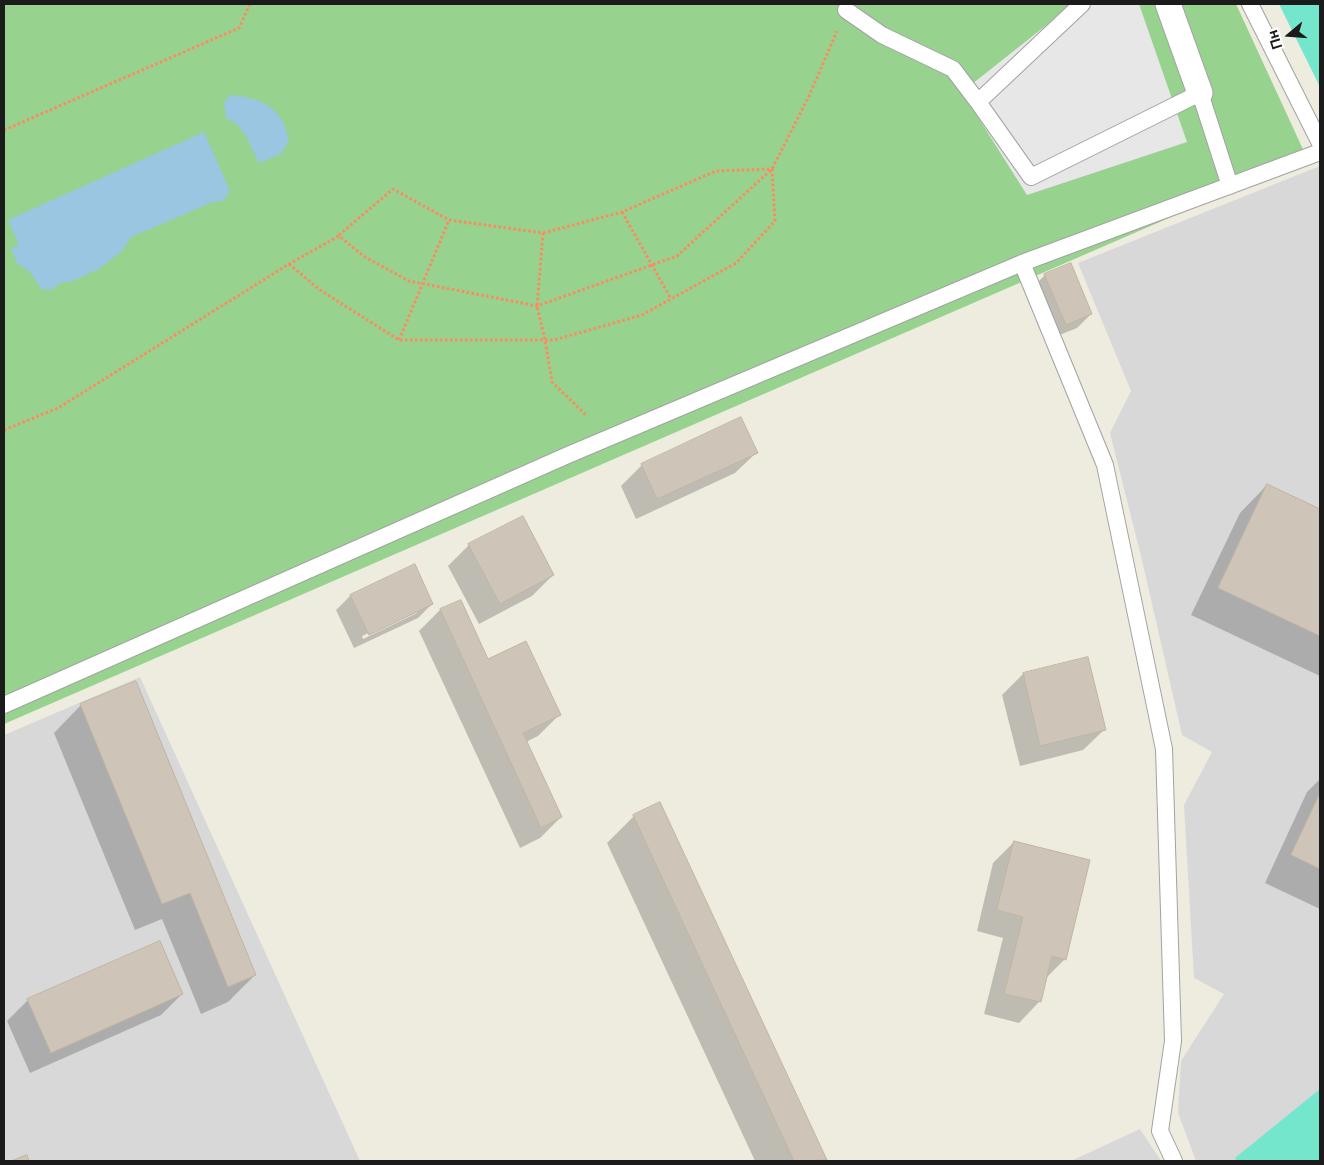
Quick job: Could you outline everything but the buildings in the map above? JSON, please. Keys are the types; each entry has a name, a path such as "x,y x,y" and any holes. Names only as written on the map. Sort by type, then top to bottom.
{"street":[{"path":"1168,4 1200,94"}],"lane":[{"path":"978,102 1082,4"},
{"path":"1250,4 1320,143"},
{"path":"846,10 882,35 953,69 1031,177 1200,94 1230,186"},
{"path":"4,705 568,454 1022,263 1320,152"},
{"path":"1022,263 1105,465 1164,749 1173,1042 1160,1131 1174,1161"}],"path":[{"path":"4,130 239,28 250,4"},
{"path":"339,236 365,257 409,281 537,306 677,256 772,170 809,96 846,10"},
{"path":"4,430 58,408 289,264 339,236 393,190 449,220 543,233 622,212 716,171 772,170"},
{"path":"289,264 320,290 399,340 554,340 642,315 736,263 775,221 772,170"},
{"path":"622,212 671,299"},
{"path":"399,340 449,220"},
{"path":"543,233 537,306 552,382 587,416"}],"shaded area":[{"path":"1073,4 1139,4 1187,142 1027,195 962,92"},
{"path":"1279,4 1320,4 1320,87"},
{"path":"231,95 254,99 268,105 279,115 289,141 281,154 259,163 246,136 237,124 226,118 224,102"},
{"path":"204,132 230,191 223,201 213,202 131,237 122,251 99,269 73,281 60,283 52,290 41,289 31,273 17,263 11,248 19,245 8,220"},
{"path":"1320,166 1320,1161 1196,1161 1178,1113 1181,1061 1224,994 1194,978 1184,805 1212,752 1182,735 1142,560 1110,433 1131,391 1078,263"},
{"path":"140,677 360,1161 4,1161 4,735"},
{"path":"1320,1089 1320,1161 1237,1161 1235,1158"},
{"path":"1140,1129 1161,1161 1071,1161"}],"green space":[{"path":"4,4 1236,4 1307,158 4,724"}]}
